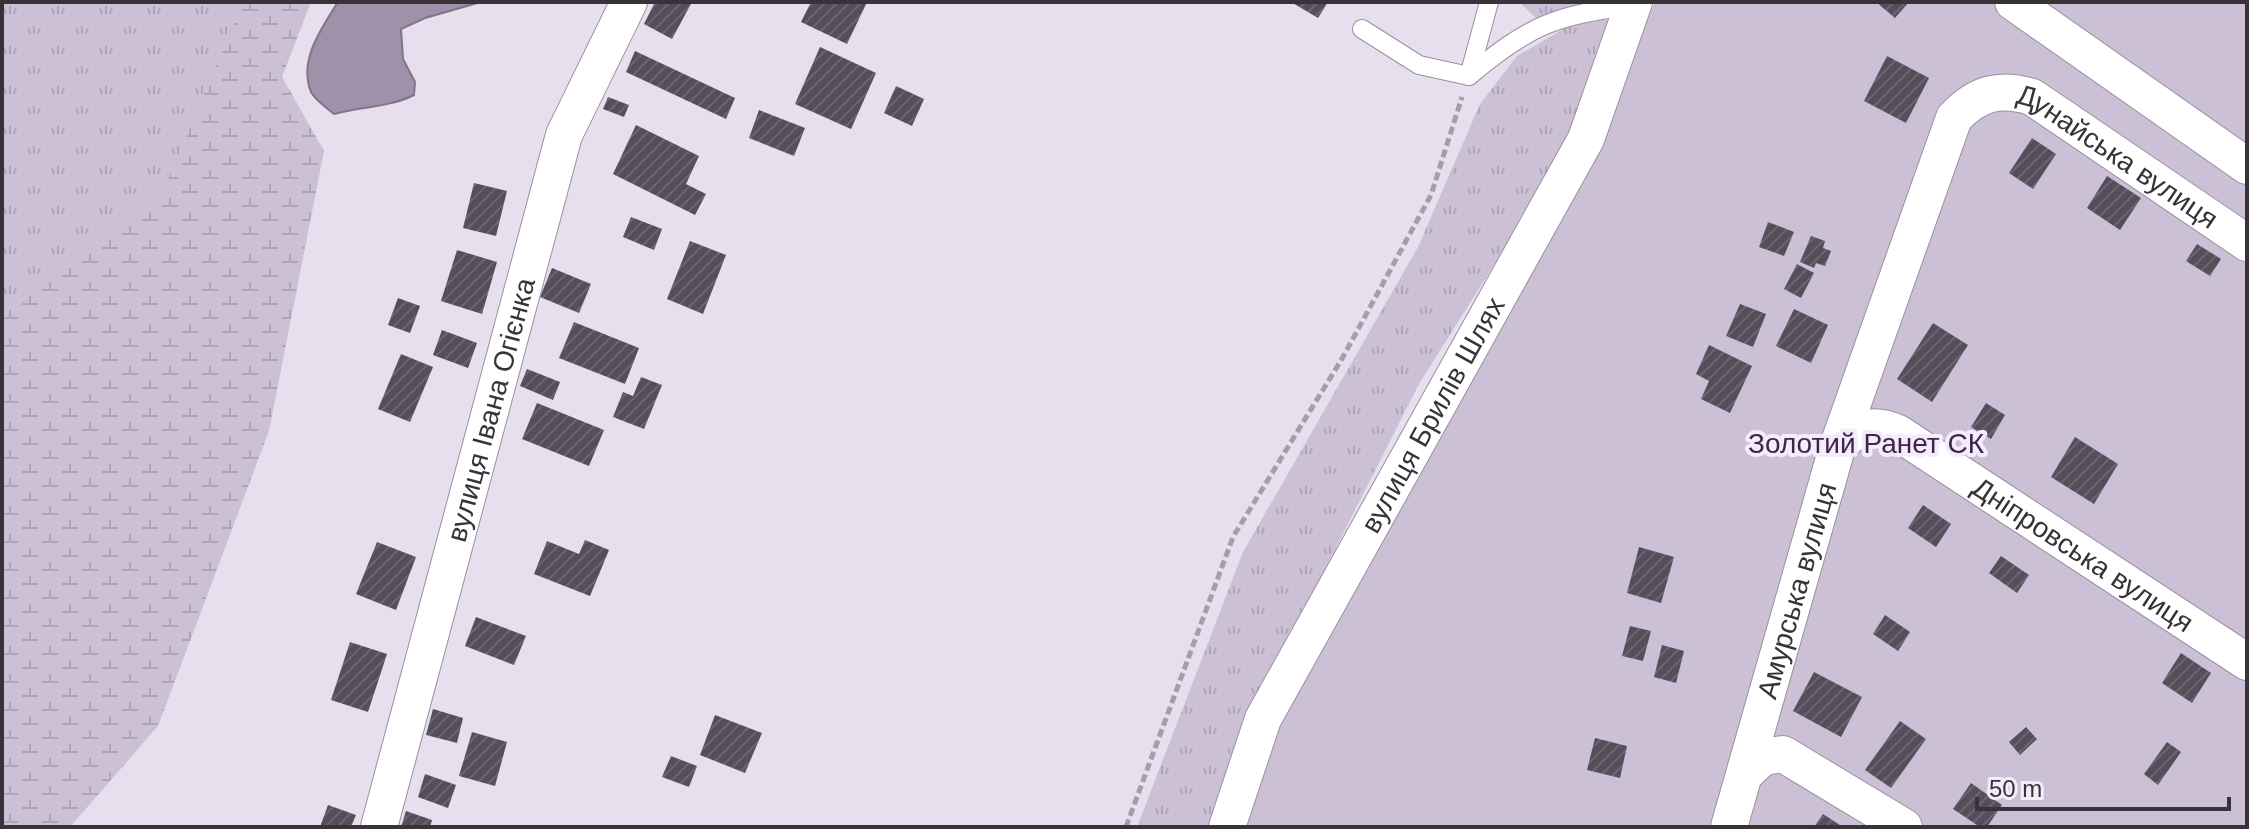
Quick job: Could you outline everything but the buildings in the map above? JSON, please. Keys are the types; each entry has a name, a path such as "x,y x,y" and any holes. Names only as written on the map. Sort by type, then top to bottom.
{"street":[{"name":"вулиця Івана Огієнка","path":"379,827 564,135 629,2"},
{"path":"2013,2 2247,166"},
{"name":"вулиця Брилів Шлях","path":"1227,827 1263,719 1586,139 1633,4"},
{"name":"Дунайська вулиця","path":"1980,96 1998,91 2032,97 2247,243"},
{"name":"Амурська вулиця","path":"1729,827 1837,448 1954,118 1980,96"},
{"name":"Дніпровська вулиця","path":"1837,448 1846,437 1871,426 1898,433 2247,662"},
{"path":"1744,775 1763,757 1783,754 1904,827"}],"lane":[{"path":"1469,76 1489,2"},
{"path":"1362,29 1419,65 1469,76 1534,27 1584,11 1633,4"}],"path":[{"path":"1126,827 1233,537 1343,357 1431,195 1469,76"}],"green space":[{"path":"2,2 243,2 163,192 2,315"},
{"path":"243,2 311,2 282,77 324,151 269,431 158,726 70,827 2,827 2,315 163,191"},
{"path":"1519,2 1589,2 1536,18"},
{"name":"Золотий Ранет СК","path":"1655,2 2247,2 2247,827 1240,827 1277,717 1617,92"},
{"path":"1600,15 1611,23 1582,125 1419,384 1256,705 1207,827 1137,827 1243,552 1418,247 1480,104 1517,56 1572,24"}],"shaded area":[{"path":"338,2 481,2 425,18 401,29 403,59 415,82 414,95 334,114 311,92 307,68 314,45"}]}
